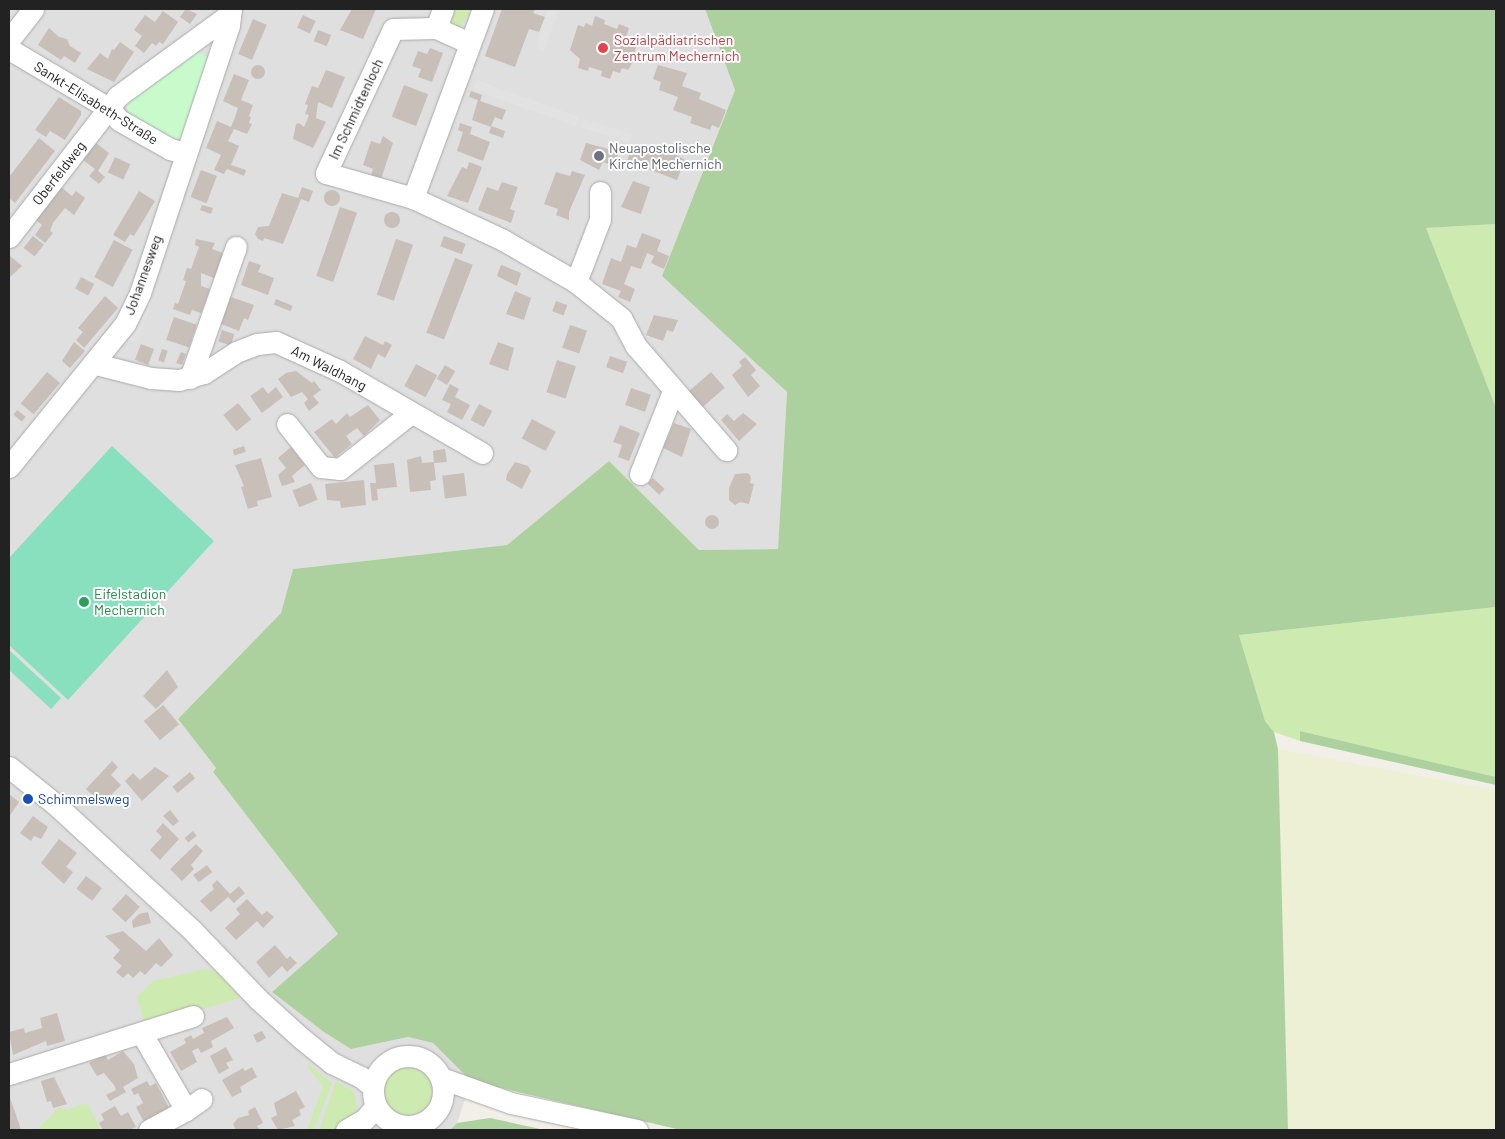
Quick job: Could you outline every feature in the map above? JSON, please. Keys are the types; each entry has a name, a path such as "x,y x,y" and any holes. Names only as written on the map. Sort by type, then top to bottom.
{"street":[{"path":"9,40 33,9"},
{"path":"413,198 483,9"},
{"name":"Johannesweg","path":"110,109 118,96 202,35 231,11"},
{"name":"Johannesweg","path":"9,467 96,364 125,324 140,293 220,51 231,11"},
{"name":"Im Schmidtenloch","path":"470,43 439,18 393,29 326,173 413,198 503,240 576,282 622,318 636,346 673,392 726,450"},
{"path":"202,35 215,37 220,51"},
{"name":"Sankt-Elisabeth-Straße","path":"9,49 110,109 119,120 170,149 185,153"},
{"name":"Oberfeldweg","path":"9,237 110,109"},
{"path":"576,282 600,219 600,192"},
{"path":"190,378 236,247"},
{"name":"Am Waldhang","path":"96,364 151,378 190,378 236,352 257,344 276,342 340,371 482,453"},
{"path":"640,474 673,392"},
{"path":"287,424 321,467 340,469 411,413"},
{"path":"9,767 55,804 168,908 301,1038 332,1063 361,1077 374,1097 381,1126 410,1127 423,1123 434,1115 441,1104 441,1078"},
{"path":"9,1074 142,1034 193,1016"},
{"path":"142,1034 194,1104 149,1130"},
{"path":"301,1038 366,1065 382,1067 402,1056 414,1056 430,1064 441,1078 511,1103"},
{"path":"346,1130 365,1119 374,1097 382,1067"},
{"path":"441,1104 460,1098 511,1103 637,1130"}],"shaded area":[{"path":"9,9 705,9 735,90 662,276 787,392 778,549 699,550 609,461 507,545 293,569 281,613 178,719 216,768 213,772 338,934 273,992 351,1049 408,1037 433,1043 471,1081 457,1123 450,1130 9,1130"},
{"path":"548,9 559,9 544,51 535,47"},
{"path":"477,80 579,117 576,127 474,89"},
{"path":"584,119 633,135 630,143 581,128"},
{"path":"144,297 153,300 140,334 134,342 124,339"}],"green space":[{"path":"449,9 471,9 461,27 444,24"},
{"path":"705,9 1496,9 1496,224 1426,228 1496,408 1496,607 1239,635 1265,721 1274,732 1278,749 1288,1130 681,1130 471,1081 433,1043 408,1037 351,1049 324,1032 272,992 338,934 213,772 216,768 178,719 281,613 293,569 507,545 609,461 699,550 778,549 787,392 662,276 735,90"},
{"path":"194,50 209,58 210,72 204,64 196,117 178,139 156,138 167,133 139,126 129,118 126,98 177,57"},
{"path":"1496,224 1496,408 1425,228"},
{"name":"Eifelstadion Mechernich","path":"112,446 214,541 68,700 9,645 9,558"},
{"path":"1496,607 1496,777 1300,731 1300,741 1274,732 1265,721 1239,635"},
{"path":"9,650 61,698 51,709 9,670"},
{"path":"1300,731 1496,777 1496,785 1300,741"},
{"path":"1278,749 1490,789 1496,793 1496,1130 1288,1130"},
{"path":"205,969 217,972 240,998 145,1026 137,997 153,981"},
{"path":"309,1064 332,1083 314,1130 307,1130 323,1086 307,1067"},
{"path":"408,1067 417,1069 425,1074 430,1082 432,1091 430,1100 425,1108 417,1113 408,1115 399,1113 391,1108 386,1100 384,1091 386,1082 391,1074 399,1069"},
{"path":"336,1081 354,1091 357,1112 354,1122 334,1130 319,1130"},
{"path":"87,1103 101,1130 36,1130 60,1107 66,1110"},
{"path":"490,1118 545,1130 450,1130 457,1123"}],"building":[{"path":"186,9 197,14 190,24 180,17"},
{"path":"352,9 376,9 363,39 340,30"},
{"path":"502,9 535,9 533,13 545,17 539,32 529,29 515,67 485,56"},
{"path":"163,11 178,22 163,44 159,42 156,46 152,43 144,53 135,46 142,36 134,30 145,15 155,22"},
{"path":"303,15 316,21 310,34 297,28"},
{"name":"Sozialpädiatrischen Zentrum Mechernich","path":"595,16 605,20 604,24 617,29 619,24 629,28 626,37 636,46 633,62 628,70 622,68 620,73 613,71 610,79 601,76 602,71 589,67 588,71 578,68 580,59 570,50 578,25 584,27 586,23 592,26"},
{"path":"253,19 267,25 252,60 238,54"},
{"path":"49,28 59,37 67,39 70,46 81,53 75,63 64,56 61,60 38,45"},
{"path":"318,30 331,35 327,46 314,41"},
{"path":"120,42 134,52 114,82 87,69 100,53 108,59 112,49 114,50"},
{"path":"430,48 443,53 432,82 418,77 421,69 412,66 418,51 427,54"},
{"path":"258,65 263,67 265,72 263,77 258,79 253,77 251,72 253,67"},
{"path":"658,65 687,73 682,86 701,93 699,99 726,110 719,128 712,125 710,130 690,123 692,117 673,110 678,97 659,90 661,82 653,79"},
{"path":"326,70 345,77 332,108 318,102 316,118 326,122 313,148 293,139 296,124 299,123 304,127 309,115 305,114 308,105 305,104 312,86 318,88"},
{"path":"234,74 249,80 241,100 253,105 249,116 251,117 249,123 252,124 247,134 234,129 228,141 239,146 231,165 246,170 244,176 227,169 224,174 214,170 221,155 206,148 217,121 231,127 235,117 238,108 223,101"},
{"path":"404,85 428,94 416,126 392,117"},
{"path":"471,91 482,95 480,101 506,110 502,120 495,117 491,126 505,131 503,138 489,133 491,127 472,120 478,100 469,97"},
{"path":"59,97 81,111 81,115 65,140 50,131 46,137 35,130"},
{"path":"460,123 472,127 470,134 490,142 483,161 457,151 463,132 458,130"},
{"path":"383,136 393,143 381,179 371,175 373,169 363,165 371,141 380,144"},
{"path":"39,138 55,151 15,203 9,198 9,177"},
{"path":"96,143 109,153 98,171 105,177 99,184 89,176 95,169 83,160"},
{"name":"Neuapostolische Kirche Mechernich","path":"586,143 619,152 614,166 603,162 599,170 580,160"},
{"path":"647,147 667,154 668,150 685,160 677,180 627,161 631,149 644,154"},
{"path":"115,157 130,164 123,180 108,172"},
{"path":"469,162 482,167 468,203 447,196 462,167 467,169"},
{"path":"201,170 217,176 206,203 191,197"},
{"path":"572,171 585,175 569,212 569,220 556,215 558,209 544,204 556,172 570,176"},
{"path":"633,181 650,187 641,214 621,207"},
{"path":"502,182 518,187 510,209 515,211 511,223 478,210 487,187 498,191"},
{"path":"61,187 72,196 76,191 85,198 74,215 65,208 53,223 50,231 53,233 45,243 35,235 42,225 35,219"},
{"path":"302,187 313,191 309,202 301,199 283,244 264,238 263,241 258,239 255,234 258,227 269,226 282,193 298,198"},
{"path":"329,190 335,190 340,195 338,204 329,206 324,201 324,195"},
{"path":"139,191 155,201 134,236 130,234 125,242 113,235"},
{"path":"202,205 213,208 211,214 200,210"},
{"path":"340,207 357,213 333,282 316,276"},
{"path":"392,212 398,214 400,220 398,226 392,228 386,226 384,220 386,214"},
{"path":"642,233 661,240 657,251 669,256 664,269 651,263 654,256 647,253 641,269 631,266 624,284 635,289 630,302 618,297 621,291 602,284 611,258 621,262 627,245 636,248"},
{"path":"33,236 44,245 34,256 24,248"},
{"path":"444,236 466,244 462,254 440,246"},
{"path":"196,239 215,243 212,249 223,253 214,278 201,273 201,286 210,289 201,313 192,310 190,315 173,309 175,303 178,304 186,281 183,280 187,268 191,269 199,247 195,245"},
{"path":"396,239 413,245 394,301 377,295"},
{"path":"114,240 133,250 113,287 94,277"},
{"path":"9,255 22,266 9,278"},
{"path":"455,258 473,265 444,339 426,333"},
{"path":"249,261 261,265 258,272 274,278 268,295 241,285"},
{"path":"501,265 521,273 517,286 497,276"},
{"path":"81,277 94,284 88,296 75,288"},
{"path":"515,291 531,298 524,320 506,314"},
{"path":"105,296 118,308 84,348 76,340 83,332 78,328"},
{"path":"231,297 254,305 248,320 244,318 239,331 221,324"},
{"path":"276,299 293,306 290,311 274,305"},
{"path":"556,301 567,305 564,315 552,311"},
{"path":"654,315 678,320 673,332 667,330 663,341 646,335"},
{"path":"174,317 197,325 189,348 166,340"},
{"path":"570,325 587,331 579,354 562,348"},
{"path":"222,330 234,334 231,345 218,341"},
{"path":"365,336 383,345 385,341 392,345 385,358 378,354 371,369 353,359"},
{"path":"74,342 85,351 70,368 62,361"},
{"path":"498,342 514,348 508,371 489,364"},
{"path":"141,344 154,349 148,365 135,360"},
{"path":"162,349 168,351 164,362 158,360"},
{"path":"181,352 186,354 182,365 176,363"},
{"path":"610,356 627,362 623,373 606,367"},
{"path":"745,357 756,370 751,375 760,386 748,397 732,375 742,366 739,362"},
{"path":"557,360 576,366 566,399 546,392"},
{"path":"416,364 437,375 425,397 404,386"},
{"path":"445,365 455,371 447,385 437,379"},
{"path":"296,371 312,383 314,381 321,390 313,396 319,403 309,411 304,403 308,399 302,392 291,397 278,379 286,373"},
{"path":"47,372 60,383 34,414 21,403"},
{"path":"711,372 725,388 702,408 688,392"},
{"path":"450,384 459,389 455,397 470,405 462,420 447,412 451,404 442,400"},
{"path":"263,387 268,394 276,387 283,397 262,413 250,396"},
{"path":"631,388 651,395 645,412 625,405"},
{"path":"238,403 251,419 236,431 223,415"},
{"path":"479,404 492,411 484,427 471,420"},
{"path":"368,405 380,420 364,436 357,428 346,436 352,444 335,458 314,432 332,419 336,424 347,413 350,417"},
{"path":"17,410 26,417 22,422 13,415"},
{"path":"743,413 757,424 739,441 721,420 727,414 734,421"},
{"path":"532,419 556,432 546,451 522,438"},
{"path":"674,423 691,429 682,457 663,448"},
{"path":"620,425 640,433 629,461 618,457 622,445 613,442"},
{"path":"244,446 246,452 234,455 233,450"},
{"path":"291,447 305,465 292,476 295,482 282,486 278,475 286,468 278,458"},
{"path":"445,449 447,462 434,463 436,480 430,481 431,490 410,492 407,460 421,456 422,463 434,462 433,451"},
{"path":"261,458 272,497 257,501 258,506 248,509 241,487 244,486 235,465"},
{"path":"515,462 528,466 531,471 522,489 506,480 507,474"},
{"path":"394,463 397,487 377,489 378,500 372,501 370,483 376,483 374,465"},
{"path":"464,473 467,496 445,499 442,476"},
{"path":"748,473 751,477 750,483 754,484 749,504 740,502 735,505 729,500 729,488 735,474"},
{"path":"653,478 665,489 659,495 648,484"},
{"path":"364,480 366,505 341,508 340,501 327,500 325,484"},
{"path":"311,483 318,500 299,507 292,490"},
{"path":"712,515 717,517 719,522 717,527 712,529 707,527 705,522 707,517"},
{"path":"167,670 178,687 156,709 143,696"},
{"path":"163,705 179,724 160,740 144,721"},
{"path":"112,761 118,767 111,775 121,785 102,804 86,789"},
{"path":"155,767 169,776 142,801 125,781 133,773 140,780"},
{"path":"190,772 195,778 178,793 172,787"},
{"path":"9,794 19,802 9,817"},
{"path":"170,810 179,821 173,826 163,816"},
{"path":"33,816 48,827 41,839 34,836 31,841 20,833"},
{"path":"163,823 179,839 160,860 150,850 162,837 156,831"},
{"path":"193,831 197,836 188,843 184,838"},
{"path":"59,839 77,853 66,867 73,872 64,884 41,863"},
{"path":"196,844 203,851 191,865 194,869 182,881 170,869"},
{"path":"207,865 212,872 199,882 193,875"},
{"path":"86,876 102,888 92,901 76,889"},
{"path":"217,880 230,894 239,886 245,893 234,903 228,897 211,912 200,901 214,889 212,885"},
{"path":"126,894 140,907 126,922 112,909"},
{"path":"247,899 262,915 267,911 274,917 263,928 257,921 236,940 225,928 240,914 236,909"},
{"path":"148,912 151,923 133,928 132,921 139,914"},
{"path":"123,931 146,951 159,938 173,955 161,967 156,963 145,975 140,971 133,978 128,973 123,978 116,972 122,966 113,958 120,950 105,936"},
{"path":"275,945 287,959 290,956 297,963 287,972 282,966 269,978 256,962"},
{"path":"57,1013 65,1041 47,1046 46,1041 13,1055 9,1032 24,1028 25,1033 42,1028 40,1018"},
{"path":"227,1017 234,1028 211,1041 213,1047 201,1053 198,1048 192,1051 197,1062 181,1071 170,1052 186,1043 184,1039 191,1035 193,1039 204,1033 202,1028"},
{"path":"262,1031 266,1038 257,1043 253,1035"},
{"path":"226,1047 233,1060 226,1063 229,1068 219,1074 210,1056"},
{"path":"123,1051 134,1064 138,1078 123,1087 126,1092 110,1101 106,1095 116,1090 114,1085 104,1073 97,1076 89,1063 105,1054 108,1060"},
{"path":"252,1067 257,1077 240,1087 242,1092 232,1097 222,1080 243,1068 245,1071"},
{"path":"54,1077 67,1104 53,1108 51,1101 47,1102 41,1081"},
{"path":"147,1081 150,1086 156,1083 169,1108 144,1122 136,1107 143,1103 138,1093 134,1095 131,1089"},
{"path":"296,1091 305,1107 299,1110 301,1115 292,1120 295,1126 278,1130 271,1118 277,1115 274,1103"},
{"path":"9,1095 15,1112 21,1130 9,1130"},
{"path":"115,1106 121,1116 128,1112 136,1127 129,1130 103,1130 99,1123 104,1120 101,1114"},
{"path":"255,1107 263,1123 257,1126 260,1130 236,1130 233,1124 238,1118 249,1115 248,1111"}],"place":[{"name":"Sozialpädiatrischen Zentrum Mechernich","path":"603,48"},
{"name":"Neuapostolische Kirche Mechernich","path":"599,156"},
{"name":"Eifelstadion Mechernich","path":"84,602"},
{"name":"Schimmelsweg","path":"28,799"}]}
